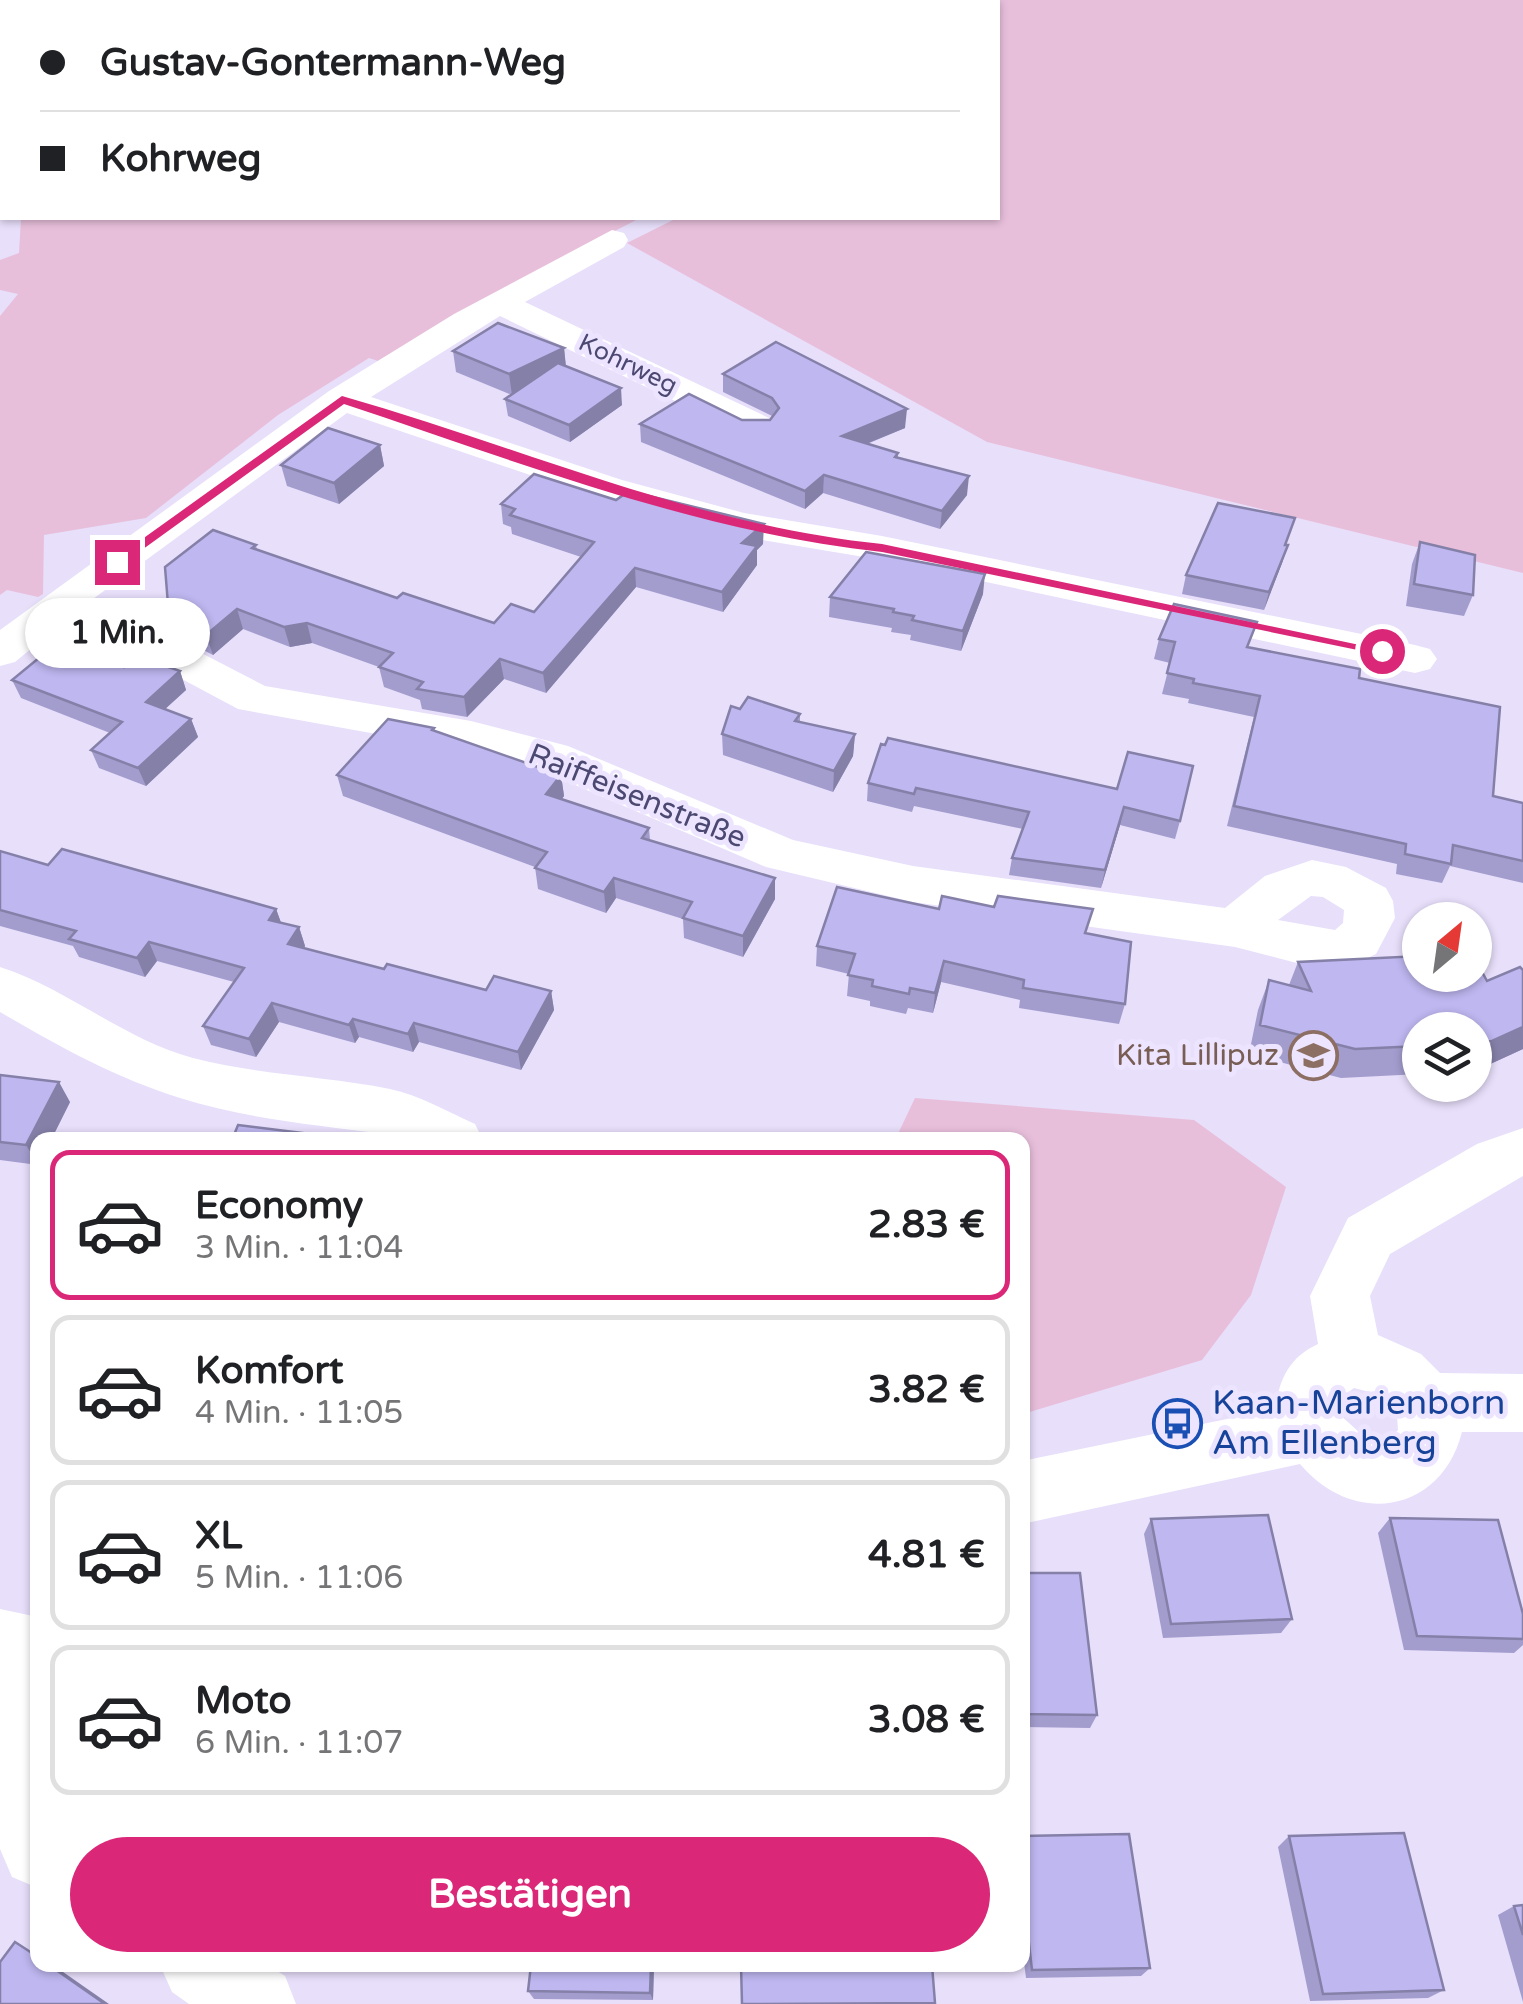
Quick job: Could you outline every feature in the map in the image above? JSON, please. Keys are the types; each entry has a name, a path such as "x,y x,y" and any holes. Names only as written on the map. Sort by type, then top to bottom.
{"street":[{"path":"0,652 55,607 342,399 612,240"},
{"name":"Kohrweg","path":"498,304 756,426"},
{"path":"342,399 627,494 812,540 882,548 1416,660"},
{"name":"Raiffeisenstraße","path":"55,607 165,652 254,699 471,736 552,758 783,855 913,884 1235,928"},
{"path":"0,986 98,1043 185,1078 284,1098 392,1112 437,1132"},
{"path":"1352,1359 1340,1296 1369,1236 1498,1161 1523,1152"},
{"path":"1352,1359 1382,1365 1410,1384 1424,1402 1431,1437 1419,1460 1392,1474 1362,1471 1329,1452 1312,1430 1305,1409 1309,1385 1329,1365 1352,1359"},
{"path":"1424,1402 1523,1403"},
{"path":"1030,1492 1312,1430"},
{"path":"0,1644 30,1650"},
{"path":"30,1705 12,1771 30,1826"},
{"path":"209,1972 256,2004"}],"shaded area":[{"path":"1000,0 1523,0 1523,573 987,442 627,243 673,220 1000,220"},
{"path":"21,220 636,220 493,294 378,361 369,358 278,415 146,518 44,535 43,594 38,597 7,590 0,595 0,316 18,294 0,290 0,260 19,253"},
{"path":"915,1098 1194,1120 1286,1187 1251,1295 1202,1360 1030,1412 1030,1132 899,1132"}],"building":[{"path":"498,323 564,348 509,374 453,351"},
{"path":"776,342 907,409 842,436 898,453 895,457 969,476 942,511 824,475 805,491 640,424 689,394 742,420 770,420 779,408 772,398 723,374"},
{"path":"558,363 621,388 569,425 505,399"},
{"path":"328,428 380,445 334,483 281,465"},
{"path":"534,474 616,500 629,491 764,524 742,543 757,546 722,592 635,568 543,673 500,659 464,697 417,689 423,682 379,667 393,653 307,623 284,627 237,609 206,635 169,617 165,567 213,530 256,545 252,548 397,598 403,593 494,623 511,604 534,612 594,542 510,515 515,509 501,504"},
{"path":"1218,503 1295,518 1269,592 1186,575"},
{"path":"1420,542 1475,555 1473,595 1414,584"},
{"path":"866,552 985,574 963,631 912,620 914,616 893,612 894,609 830,597"},
{"path":"1174,604 1257,622 1247,647 1360,669 1359,678 1500,707 1493,796 1523,803 1523,861 1453,845 1451,864 1405,854 1406,844 1234,806 1260,696 1193,683 1194,679 1167,673 1175,642 1159,639"},
{"path":"56,644 124,667 137,656 180,671 146,702 191,719 138,768 91,750 122,722 12,680"},
{"path":"748,697 800,714 795,721 855,734 834,771 722,734 731,706 740,709"},
{"path":"388,719 434,728 561,775 546,794 649,828 642,838 775,878 743,936 683,918 692,902 614,878 604,892 535,868 547,852 337,775"},
{"path":"888,738 1117,789 1128,752 1193,766 1180,821 1124,807 1105,870 1012,858 1029,812 916,788 914,794 868,783 881,744 885,745"},
{"path":"62,849 276,909 269,920 299,927 288,944 486,990 494,976 551,991 518,1052 414,1023 408,1034 353,1019 349,1025 272,1003 249,1039 203,1026 244,968 149,942 137,958 69,939 76,931 0,910 0,851 48,865"},
{"path":"837,887 939,909 942,896 994,907 998,896 1093,909 1085,933 1131,942 1125,1004 1023,988 1024,980 944,961 935,993 910,988 909,994 872,986 873,980 848,975 855,954 817,946"},
{"path":"1402,957 1402,992 1492,992 1492,979 1520,967 1523,1027 1492,1041 1492,1012 1402,1012 1402,1047 1355,1049 1260,1025 1269,980 1311,991 1298,962"},
{"path":"0,1075 59,1082 26,1145 0,1142"},
{"path":"238,1125 295,1132 235,1132"},
{"path":"1268,1515 1292,1619 1171,1624 1151,1519"},
{"path":"1390,1518 1498,1520 1523,1614 1523,1639 1417,1636"},
{"path":"1030,1573 1080,1573 1097,1715 1030,1714"},
{"path":"1404,1833 1444,1990 1323,1994 1289,1836"},
{"path":"1129,1834 1150,1968 1032,1970 1030,1836"},
{"path":"1523,1905 1523,1935 1514,1906"},
{"path":"15,1942 30,1952 30,1972 59,1972 105,2004 0,2004 0,1962"},
{"path":"530,1972 651,1972 650,1993 528,1991"},
{"path":"741,1972 933,1972 935,2003 742,2004"}],"place":[{"name":"Kita Lillipuz","path":"1314,1055"},
{"name":"Kaan-Marienborn Am Ellenberg","path":"1177,1423"}],"route":[{"path":"117,562 342,399 627,494 812,540 882,548 1382,651"}]}
